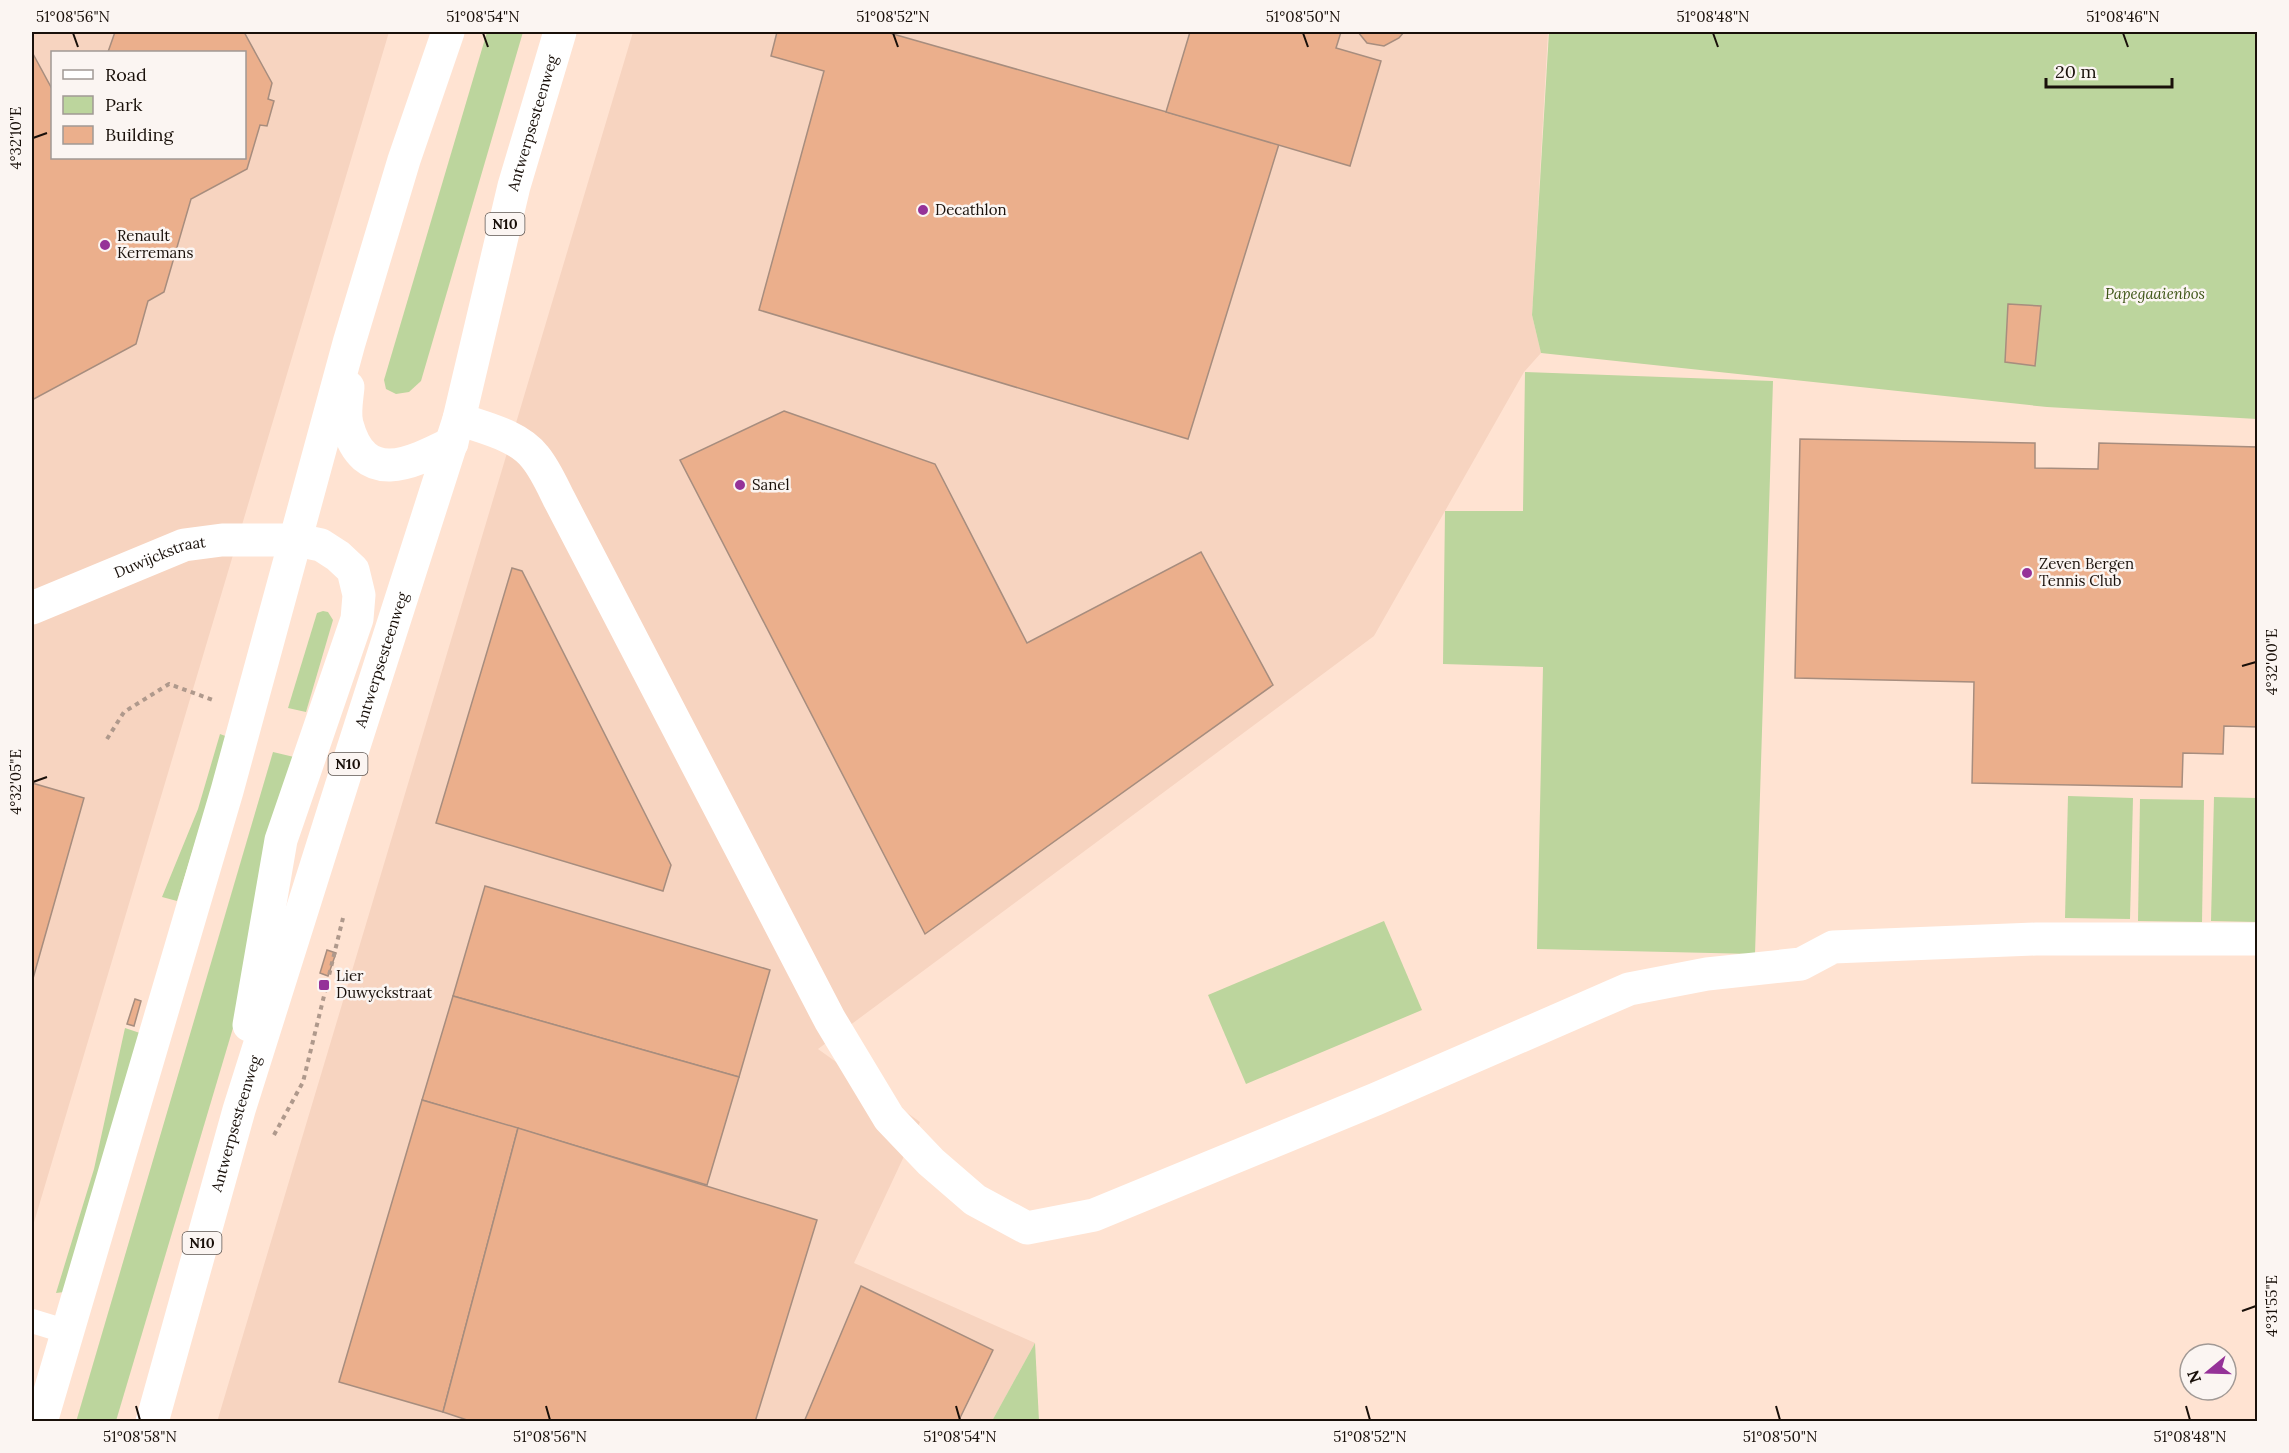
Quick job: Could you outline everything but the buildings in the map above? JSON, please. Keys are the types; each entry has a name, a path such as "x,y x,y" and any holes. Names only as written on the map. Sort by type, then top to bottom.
{"main road":[{"path":"41,1422 248,713 349,343 404,160 448,32"},
{"name":"Antwerpsesteenweg","path":"152,1422 239,1110 455,431 514,186 560,32"},
{"path":"349,343 346,422 357,450 379,465 399,465 418,460 455,431 499,433 519,443 535,457 570,519 830,1020 889,1118 931,1162 975,1200 1027,1228 1094,1215 1376,1099 1629,989 1707,974 1801,964 1833,947 2036,939 2258,939"},
{"name":"Duwijckstraat","path":"32,608 184,545 222,540 297,540"},
{"name":"N10","path":"239,1110 250,1014 280,840 357,619 359,595 353,570 339,556 321,545 297,540"}],"lane":[{"path":"32,1321 69,1332"}],"path":[{"path":"107,739 124,711 169,684 248,713"}],"shaded area":[{"path":"32,32 389,32 32,1229"},
{"path":"633,32 1548,32 1532,315 1541,353 1524,372 1374,636 818,1049 920,1122 854,1263 1035,1343 992,1421 217,1422"}],"green space":[{"path":"487,32 523,32 421,381 409,392 396,394 386,389 384,380"},
{"name":"Papegaaienbos","path":"1549,32 2257,32 2257,419 2047,407 1541,353 1532,315"},
{"path":"1525,372 1773,381 1755,954 1537,949 1543,667 1443,664 1445,511 1523,511"},
{"path":"328,612 333,620 306,712 288,708 317,613"},
{"path":"220,734 228,737 177,901 162,897 198,809"},
{"path":"273,752 294,757 244,991 116,1421 76,1422"},
{"path":"2068,796 2133,798 2130,919 2065,918"},
{"path":"2214,797 2257,798 2257,922 2211,921"},
{"path":"2140,799 2204,800 2202,922 2138,921"},
{"path":"1384,921 1422,1010 1246,1084 1208,995"},
{"path":"125,1028 140,1033 64,1292 56,1293 94,1169"},
{"path":"1035,1343 1039,1421 992,1421"}],"place":[{"name":"Decathlon","path":"923,210"},
{"name":"Renault Kerremans","path":"105,245"},
{"name":"Sanel","path":"740,485"},
{"name":"Zeven Bergen Tennis Club","path":"2027,573"},
{"name":"Lier Duwyckstraat","path":"324,985"}]}
